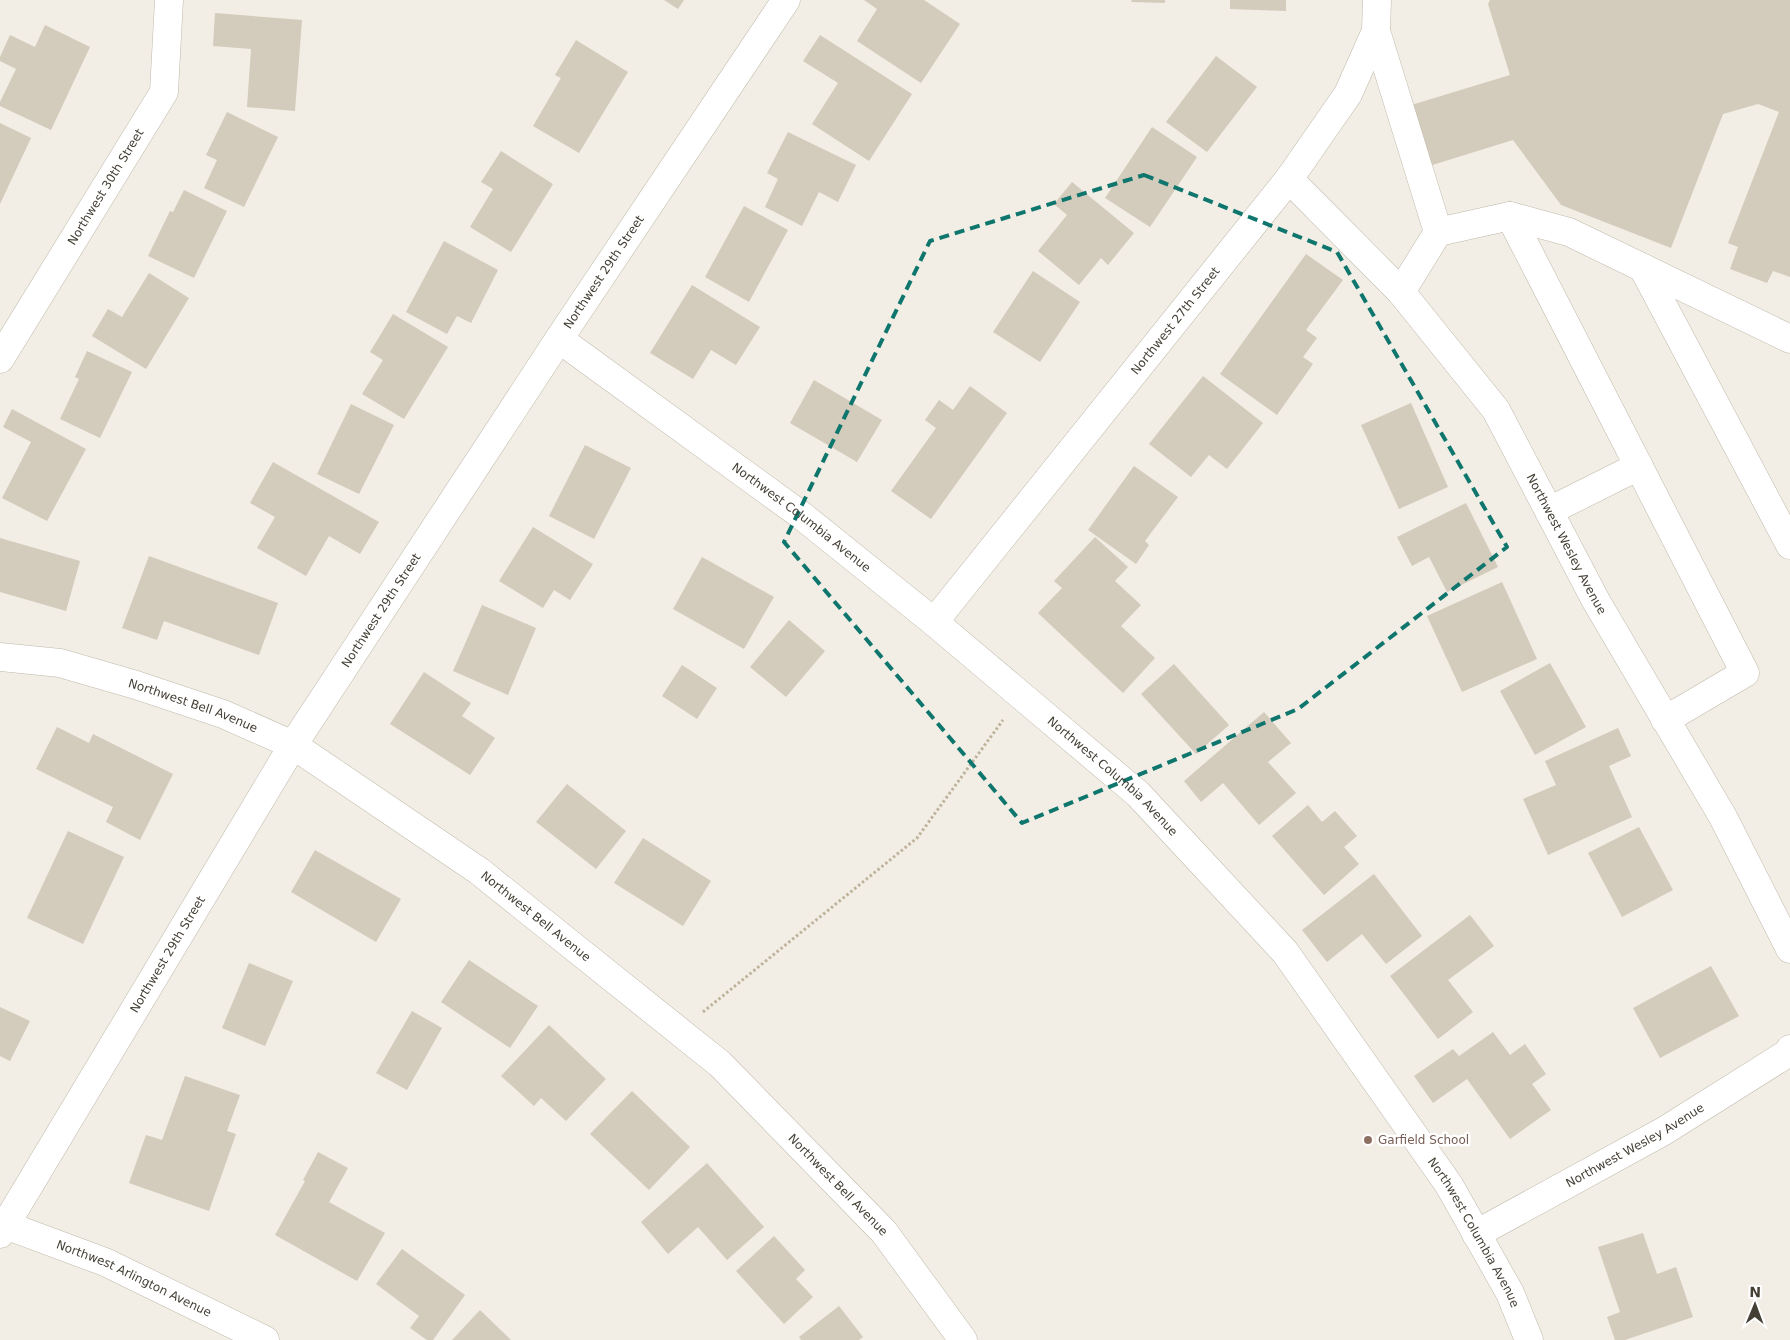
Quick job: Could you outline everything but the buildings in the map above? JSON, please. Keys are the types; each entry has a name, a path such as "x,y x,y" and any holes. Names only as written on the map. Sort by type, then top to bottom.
{"street":[{"name":"Northwest 30th Street","path":"0,360 164,92 169,0"},
{"name":"Northwest 29th Street","path":"2,1227 292,745 558,339 786,0"},
{"name":"Northwest 27th Street","path":"934,622 1289,178 1348,94 1376,31 1377,0"},
{"path":"1376,31 1438,232"},
{"name":"Northwest Wesley Avenue","path":"1289,178 1402,292 1496,410 1596,602 1723,818 1790,950"},
{"path":"1510,216 1745,672 1665,720"},
{"path":"1402,292 1438,232 1510,216 1569,232 1790,339"},
{"path":"1643,268 1790,545"},
{"name":"Northwest Columbia Avenue","path":"558,339 801,515 934,622 1138,794 1285,952 1448,1185 1510,1292 1529,1340"},
{"path":"1549,511 1639,466"},
{"name":"Northwest Bell Avenue","path":"0,657 60,663 136,685 223,714 292,745 479,871 720,1064 884,1232 963,1340"},
{"name":"Northwest Wesley Avenue","path":"1476,1234 1664,1131 1788,1053 1790,1049"},
{"name":"Northwest Arlington Avenue","path":"2,1227 105,1262 265,1340"}],"path":[{"path":"680,1032 917,838 1021,695"}],"highlighted area":[{"path":"1144,175 1337,252 1507,547 1298,709 1022,823 784,542 930,241"}],"place":[{"name":"Garfield School","path":"1368,1140"}]}
